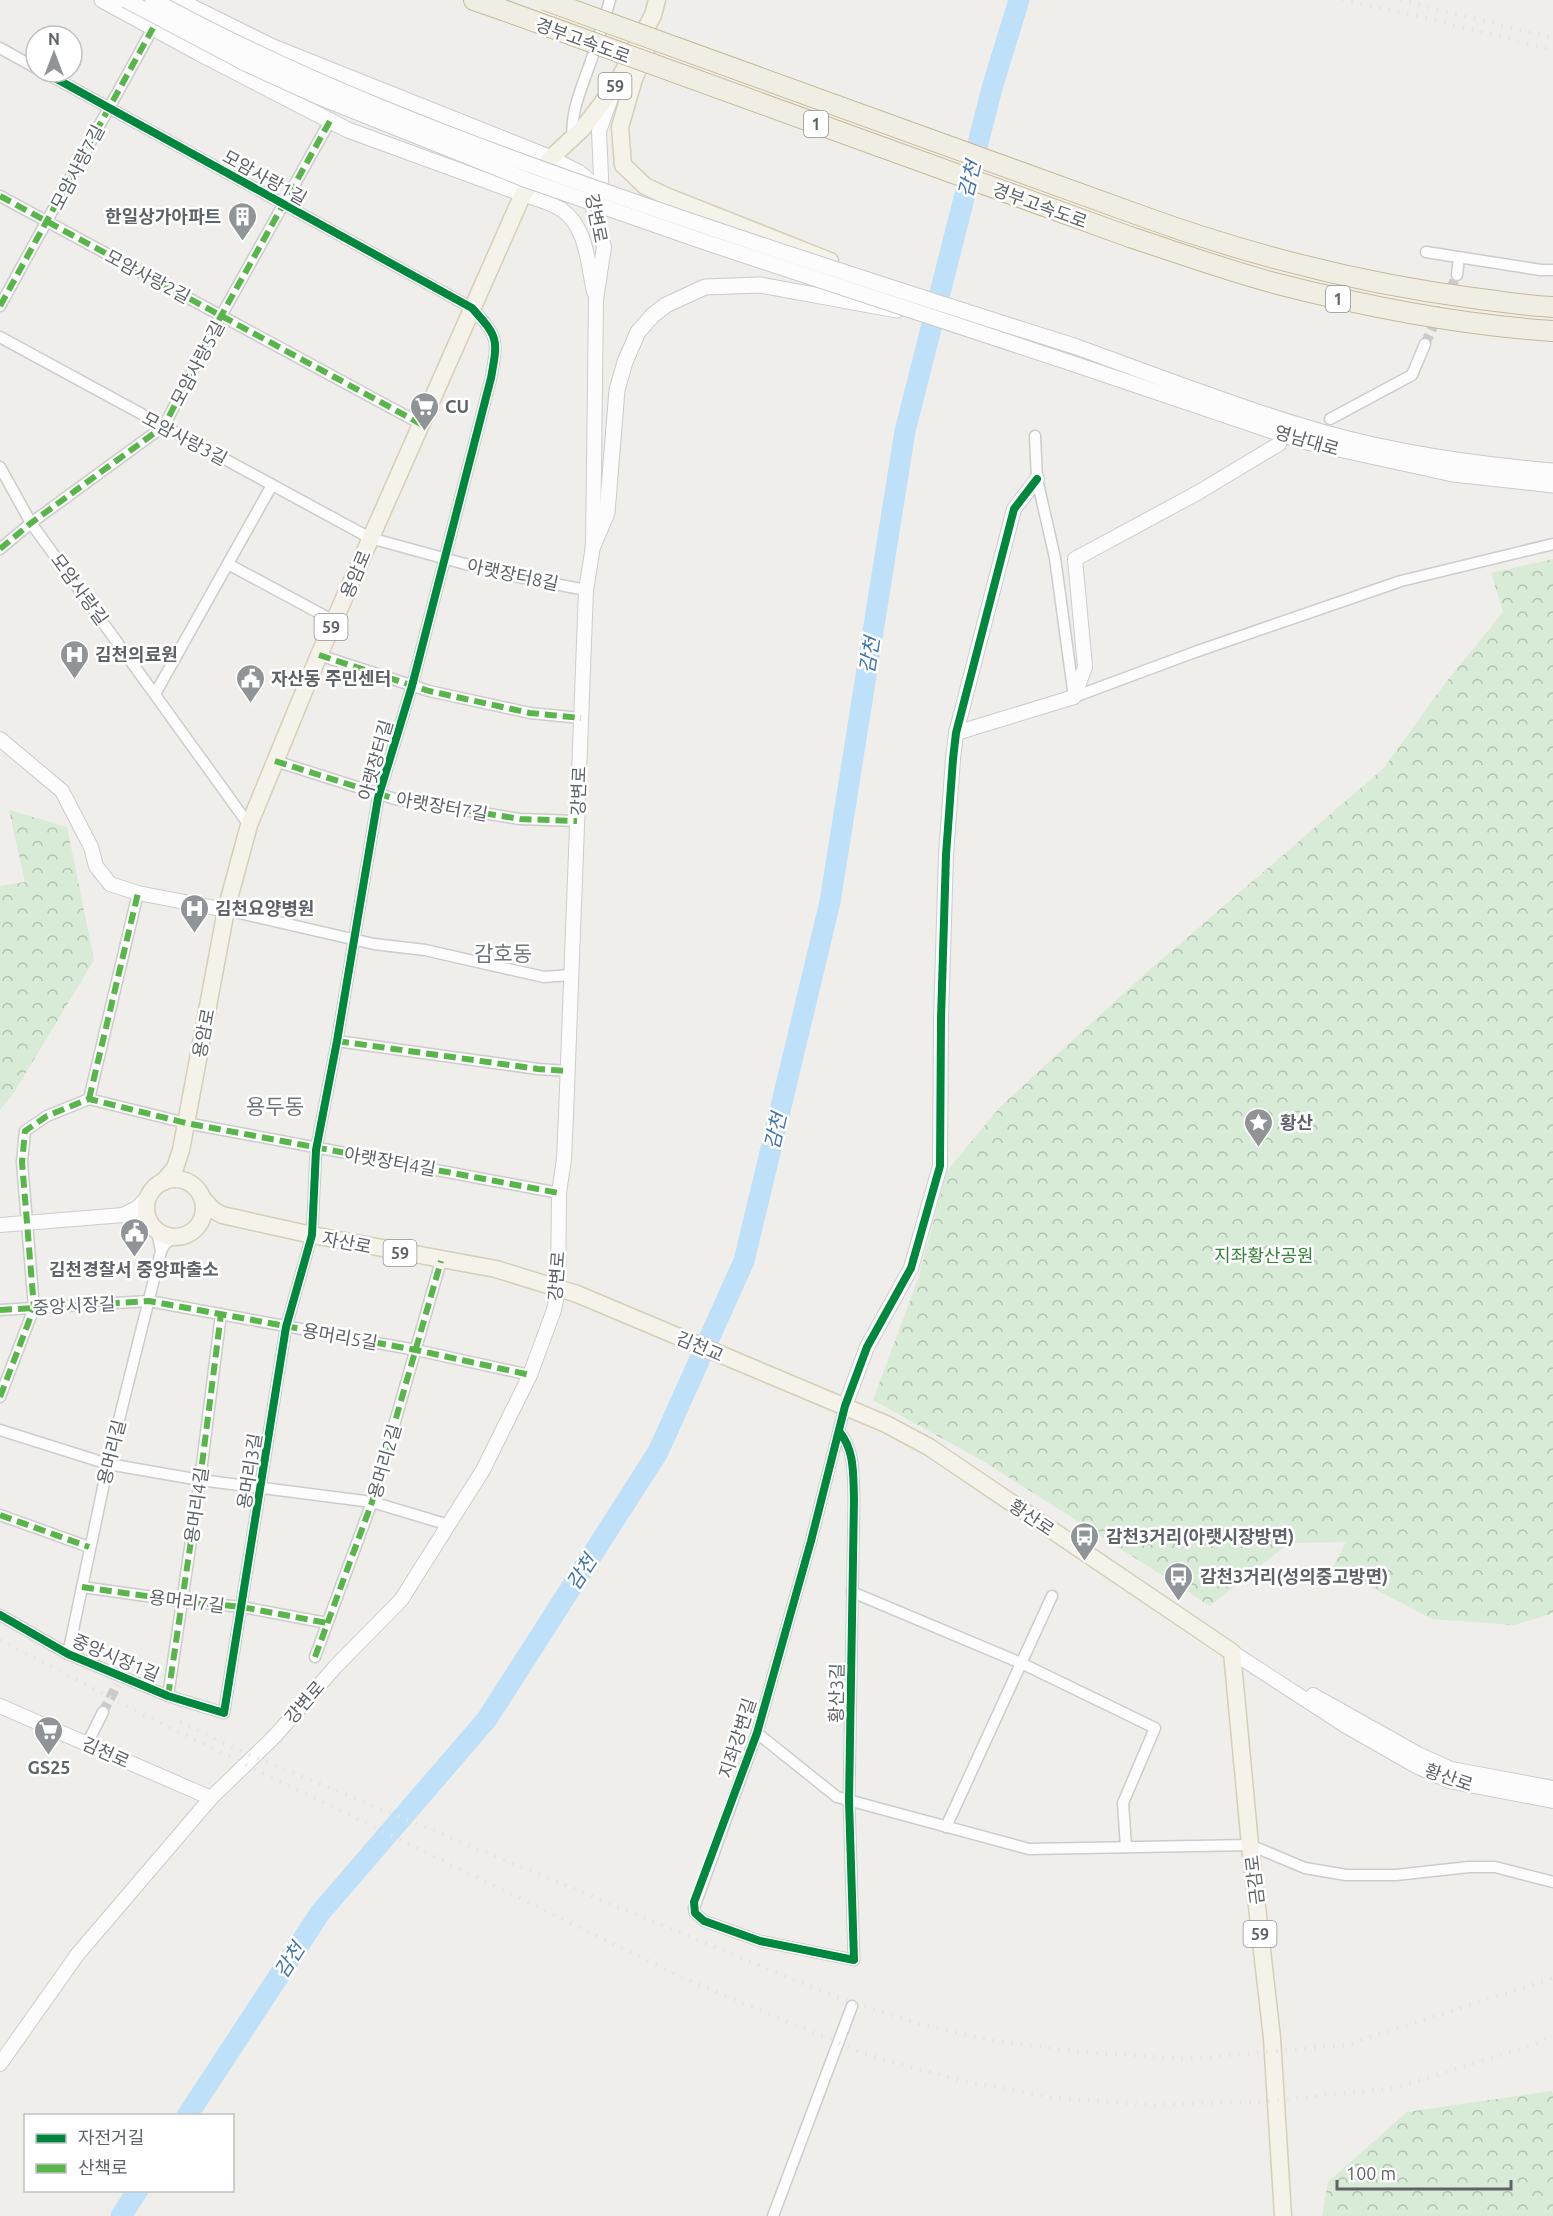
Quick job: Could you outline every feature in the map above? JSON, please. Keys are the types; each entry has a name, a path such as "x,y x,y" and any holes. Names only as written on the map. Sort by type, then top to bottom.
{"highway":[{"name":"경부고속도로","path":"474,0 1200,261 1277,284 1347,301 1426,316 1553,330"},
{"name":"경부고속도로","path":"544,0 1186,232 1275,259 1359,280 1452,295 1553,307"}],"main road":[{"path":"102,0 348,130 523,194"},
{"path":"126,0 247,64 318,96 527,180 679,233 928,308"},
{"path":"153,0 252,51 532,166 928,308"},
{"path":"178,0 273,47 551,158"},
{"path":"655,8 651,38 634,79 620,126 623,165 645,186 666,196 928,308"},
{"name":"59","path":"551,158 573,140 616,85 655,8"},
{"name":"용암로","path":"181,1150 226,909 249,825 319,655 523,194 551,158"},
{"path":"593,546 607,513 617,390 625,362 638,332 653,315 666,305 705,287 760,285 824,298 928,308"},
{"name":"영남대로","path":"928,308 1074,346 1298,425 1381,446 1439,457 1553,471"},
{"name":"영남대로","path":"928,308 1068,362 1302,441 1454,474 1553,485"},
{"name":"59","path":"163,1182 175,1168 181,1150"},
{"name":"59","path":"181,1150 184,1173 190,1184"},
{"path":"199,1224 203,1216 202,1198 190,1184 172,1180 163,1182 149,1196 146,1205 147,1215 154,1227 166,1236 185,1235 199,1224 222,1215"},
{"name":"59","path":"202,1198 213,1210 222,1215"},
{"name":"자산로","path":"222,1215 312,1235 496,1269 577,1294"},
{"name":"김천교","path":"577,1294 824,1398"},
{"name":"황산로","path":"824,1398 886,1424 929,1448 1232,1652"},
{"name":"금감로","path":"1232,1652 1250,1845 1272,2038 1283,2216"}],"street":[{"path":"573,140 572,128 576,102 610,0"},
{"name":"모암사랑7길","path":"0,306 153,28"},
{"path":"0,48 24,61"},
{"name":"모암사랑1길","path":"66,84 472,308"},
{"path":"604,246 599,131 616,85"},
{"name":"모암사랑5길","path":"0,549 31,523 164,426 221,316 330,121"},
{"name":"강변로","path":"0,2064 77,1955 211,1798 275,1736 336,1666 401,1600 483,1470 530,1375 554,1310 558,1289 559,1193 564,1159 568,1071 586,590 593,546 596,300 604,246 594,215 590,182 573,168 551,158"},
{"name":"강변로","path":"523,194 561,209 574,221 583,240 596,300"},
{"name":"모암사랑2길","path":"0,196 422,424"},
{"path":"1426,252 1553,270"},
{"path":"1456,275 1459,258"},
{"name":"아랫장터길","path":"312,1235 316,1148 337,1041 379,794 412,686 491,378 496,348 495,336 490,327 472,308"},
{"name":"모암사랑3길","path":"0,337 370,538"},
{"path":"1330,419 1412,375 1425,344"},
{"path":"1035,436 1037,479 1055,558 1074,697"},
{"path":"1074,697 1085,667 1075,560 1199,492 1279,444"},
{"name":"모암사랑길","path":"0,467 31,523 249,825"},
{"path":"845,1406 867,1347 911,1268 940,1166 941,1019 946,867 956,733 1014,509 1037,479"},
{"path":"155,694 272,485"},
{"name":"아랫장터8길","path":"370,538 444,560 506,575 586,590"},
{"path":"956,733 1074,697 1195,652 1401,581 1553,544"},
{"path":"228,564 334,621"},
{"path":"319,655 412,686 530,714 581,718"},
{"path":"0,739 62,791 87,838 96,866 110,884 138,893 226,909 374,944 424,950 544,977 571,975"},
{"name":"아랫장터7길","path":"275,761 395,799 520,819 577,821"},
{"path":"0,1397 34,1308 22,1162 25,1131 47,1116 89,1099 138,893"},
{"path":"337,1041 538,1069 568,1071"},
{"name":"아랫장터4길","path":"89,1099 186,1123 559,1193"},
{"path":"0,1226 123,1215 137,1208 149,1196"},
{"path":"123,1215 154,1227"},
{"name":"용머리길","path":"68,1654 108,1464 161,1251 154,1227"},
{"name":"용머리3길","path":"225,1713 286,1326 312,1235"},
{"path":"161,1251 176,1237"},
{"name":"용머리2길","path":"315,1657 372,1502 441,1260"},
{"name":"중앙시장길","path":"0,1310 149,1301"},
{"name":"용머리5길","path":"149,1301 416,1350 530,1375"},
{"name":"용머리4길","path":"168,1696 200,1480 221,1314"},
{"name":"지좌강변길","path":"845,1406 757,1733 694,1902 695,1914 704,1921 760,1941 854,1960"},
{"path":"0,1430 108,1464 200,1480 372,1502 449,1525"},
{"name":"황산3길","path":"839,1431 848,1442 851,1452 854,1499 849,1801 854,1960"},
{"path":"0,1515 89,1547"},
{"name":"용머리7길","path":"82,1587 242,1607 327,1623"},
{"path":"852,1592 1021,1663 1155,1728 1123,1803 1126,1847"},
{"path":"946,1827 1052,1596"},
{"name":"중앙시장1길","path":"0,1616 119,1681 225,1713"},
{"name":"황산로","path":"1232,1652 1351,1715 1420,1755 1451,1769 1553,1788"},
{"name":"황산로","path":"1232,1652 1346,1726 1416,1766 1449,1781 1553,1801"},
{"name":"김천로","path":"0,1706 211,1798"},
{"path":"87,1744 103,1712"},
{"path":"757,1733 837,1797 1029,1849 1250,1845 1305,1868 1346,1875 1396,1875 1469,1867 1495,1867 1553,1882"},
{"path":"773,2216 852,2006"}],"green space":[{"name":"지좌황산공원","path":"1553,559 1553,1613 1515,1625 1432,1619 1333,1567 1346,1542 1289,1543 1210,1606 988,1464 873,1400 918,1279 947,1171 1000,1107 1147,972 1384,768 1443,686 1503,612 1491,573"},
{"path":"9,810 67,827 94,960 15,1091 0,1110 0,886 25,882"},
{"path":"1551,2091 1553,2093 1553,2216 1322,2216 1328,2182 1407,2112"}],"waterway":[{"name":"감천","path":"188,2114 320,1913 487,1719 658,1452 744,1261 830,902 905,431 992,88 1019,0"},
{"name":"감천","path":"121,2216 137,2192"}],"tunnel":[{"path":"1425,344 1457,275"},
{"path":"103,1712 117,1685"}],"railway":[{"path":"1342,0 1406,13 1553,50"},
{"path":"1400,0 1553,38"},
{"path":"0,1640 140,1713 681,1977 865,2054 962,2081 1057,2098 1150,2105 1260,2102 1394,2088 1531,2046 1553,2035"},
{"path":"180,1722 243,1752 831,1995 919,2024 988,2040 1081,2052 1188,2059 1346,2045 1553,1978"}],"marked path":[{"path":"0,306 153,28"},
{"path":"0,549 31,523 164,426 221,316 330,121"},
{"path":"0,196 421,424"},
{"path":"319,655 429,691 530,713 581,718"},
{"path":"275,761 395,799 520,819 577,821"},
{"path":"89,1099 138,893"},
{"path":"337,1041 538,1069 568,1071"},
{"path":"0,1397 34,1308 22,1162 25,1131 47,1116 89,1099 186,1123 559,1193"},
{"path":"315,1657 372,1502 441,1261"},
{"path":"0,1310 149,1301 416,1350 530,1375"},
{"path":"168,1696 200,1480 221,1314"},
{"path":"0,1515 89,1547"},
{"path":"82,1587 242,1607 327,1623"}],"cycle path":[{"path":"0,1615 68,1654 168,1696 224,1713 286,1327 312,1235 316,1150 378,798 412,686 495,355 492,333 472,308 66,84"},
{"path":"839,1431 851,1454 854,1499 849,1801 854,1960 760,1941 704,1921 695,1913 694,1902 757,1733 811,1541 845,1406 867,1347 911,1268 940,1166 941,1019 946,855 956,733 1014,509 1037,479"}],"place":[{"name":"한일상가아파트","path":"242,242"},
{"name":"CU","path":"424,432"},
{"name":"김천의료원","path":"74,680"},
{"name":"자산동 주민센터","path":"250,704"},
{"name":"김천요양병원","path":"194,934"},
{"name":"황산","path":"1259,1148"},
{"name":"김천경찰서 중앙파출소","path":"134,1258"},
{"name":"감천3거리(아랫시장방면)","path":"1085,1562"},
{"name":"감천3거리(성의중고방면)","path":"1179,1602"},
{"name":"GS25","path":"49,1756"}],"district":[{"name":"감호동","path":"503,953"},
{"name":"용두동","path":"275,1106"}]}
